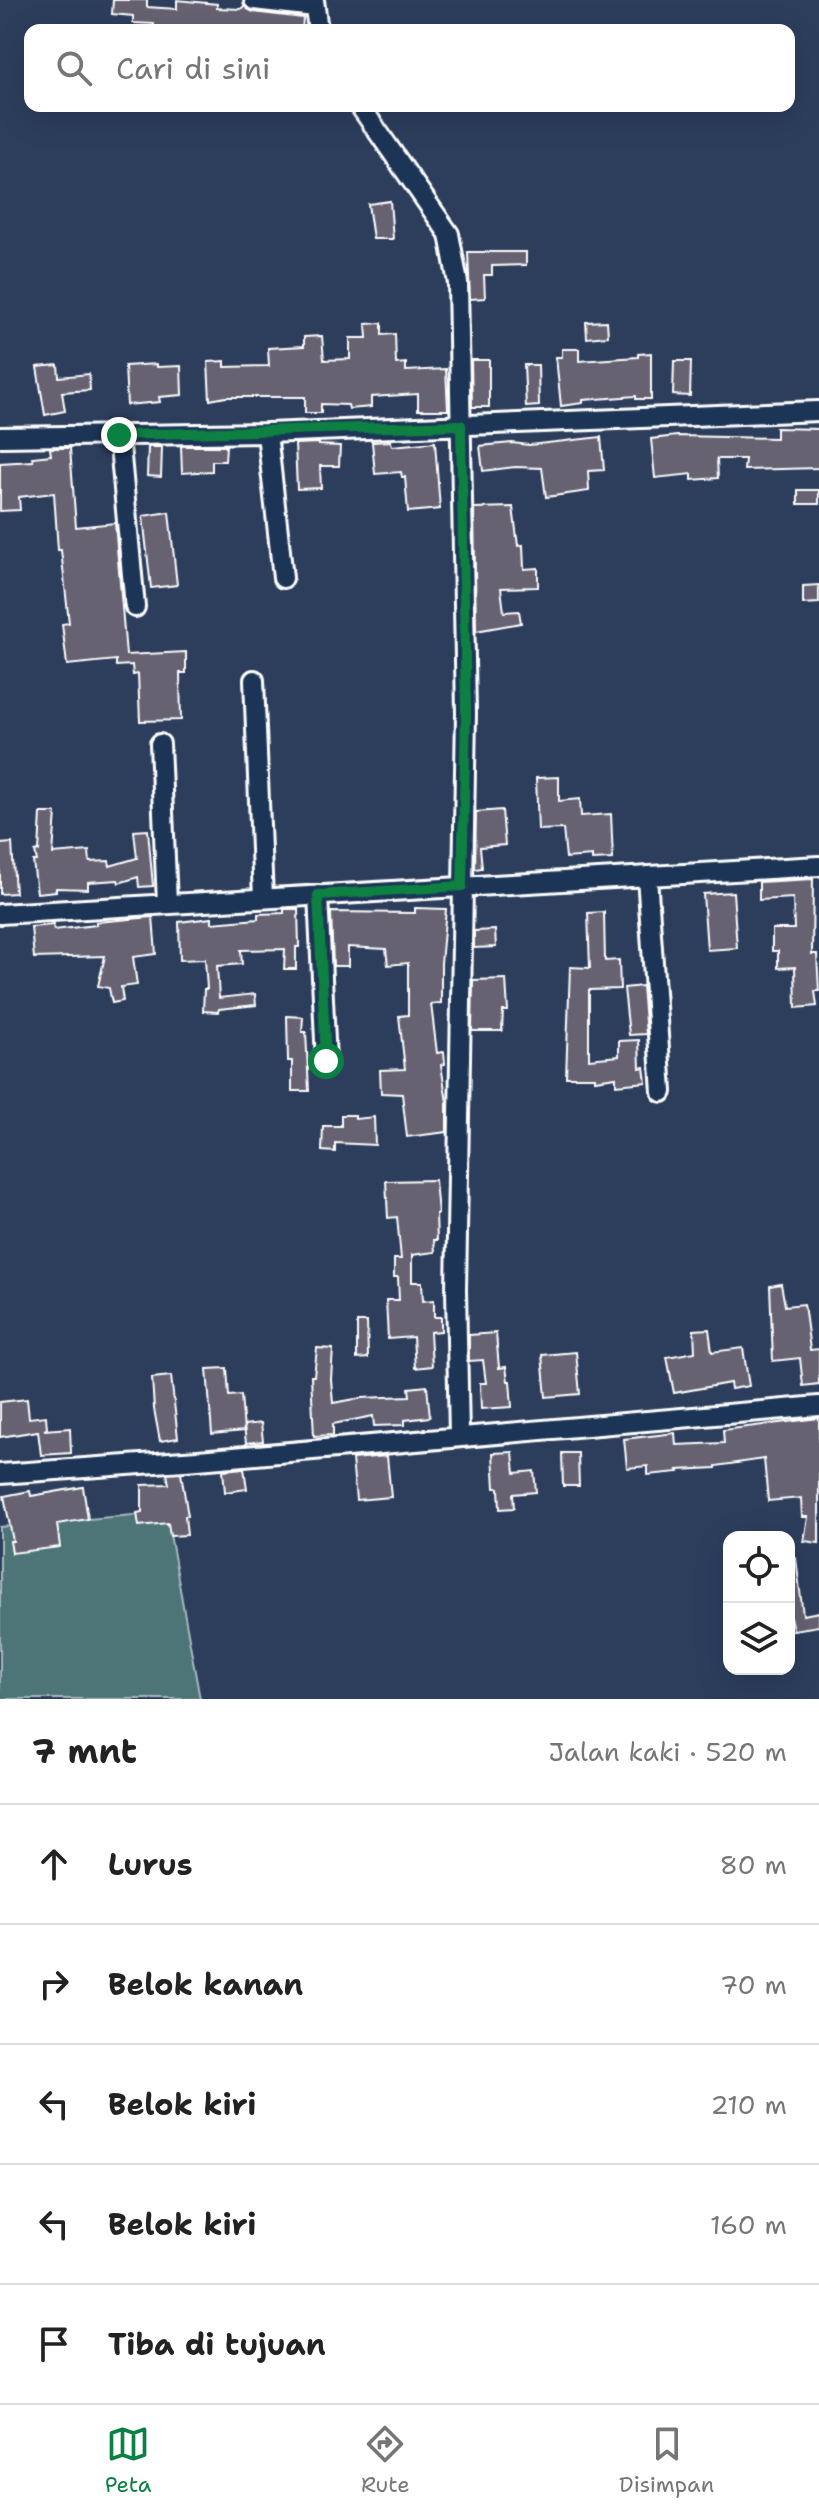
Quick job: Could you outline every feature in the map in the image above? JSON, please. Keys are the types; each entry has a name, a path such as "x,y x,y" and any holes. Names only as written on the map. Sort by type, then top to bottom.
{"street":[{"path":"254,0 314,4 317,24"},
{"path":"364,112 449,234 458,283 466,713 456,1290 459,1436"},
{"path":"0,437 267,433 819,411"},
{"path":"267,433 283,578"},
{"path":"119,435 135,607"},
{"path":"254,680 263,898"},
{"path":"160,744 167,903"},
{"path":"0,914 819,866"},
{"path":"647,876 662,1092"},
{"path":"318,895 326,1061"},
{"path":"0,1474 198,1460 819,1406"}],"green space":[{"path":"166,1512 200,1699 0,1699 0,1527"}],"building":[{"path":"113,0 147,0 147,7 177,9 177,0 217,4 217,8 241,9 244,6 253,12 303,18 302,24 154,24 133,23 133,16 112,14"},
{"path":"390,201 393,239 373,239 368,204"},
{"path":"468,252 526,252 526,265 492,266 492,275 484,275 485,298 470,299"},
{"path":"607,321 608,336 587,338 586,322"},
{"path":"382,323 382,335 395,334 396,364 406,363 406,371 446,369 448,410 418,410 418,394 371,397 371,407 349,409 348,405 321,404 321,413 305,413 305,397 226,397 210,400 208,362 225,361 225,367 269,366 268,348 304,346 304,337 322,336 324,360 350,359 350,338 367,338 366,324"},
{"path":"562,349 579,349 579,361 638,357 638,354 651,353 651,399 636,399 636,396 583,400 583,403 561,406 556,357 562,357"},
{"path":"471,360 489,360 489,407 472,407"},
{"path":"674,361 691,361 690,396 673,395"},
{"path":"157,364 157,367 181,366 182,395 159,397 160,402 127,405 125,366"},
{"path":"58,365 59,377 89,374 90,390 62,392 65,411 45,415 37,367"},
{"path":"524,365 538,365 539,406 526,407"},
{"path":"776,428 819,429 819,468 744,470 745,459 717,459 718,478 692,480 692,474 655,478 651,439 677,436 776,438"},
{"path":"601,437 604,470 588,471 589,491 546,497 542,468 483,471 480,446 529,445"},
{"path":"391,441 392,446 435,442 440,509 408,512 405,477 401,472 375,474 372,442"},
{"path":"295,444 340,446 339,466 320,466 321,488 297,489"},
{"path":"181,446 226,446 225,461 212,461 212,471 182,473"},
{"path":"148,447 162,447 161,477 147,476"},
{"path":"50,448 70,448 76,527 115,523 126,655 186,652 186,673 180,673 181,720 140,721 138,674 133,675 132,665 116,666 116,660 67,665 62,624 69,623 61,550 58,550 54,493 19,497 20,510 0,511 0,463 33,461 32,457 51,455"},
{"path":"798,490 819,490 819,504 798,504"},
{"path":"513,507 518,546 523,545 524,569 538,568 538,587 501,588 504,612 519,611 521,623 476,631 474,508"},
{"path":"169,512 177,585 151,588 143,516"},
{"path":"819,585 819,603 803,604 803,586"},
{"path":"559,777 559,801 580,799 581,816 611,814 613,859 592,860 592,856 566,858 563,829 538,830 536,778"},
{"path":"502,810 505,845 480,847 482,868 475,869 476,812"},
{"path":"41,813 56,813 53,854 89,851 90,862 109,861 110,866 137,858 134,831 148,830 153,886 139,887 138,877 119,883 118,880 88,882 88,889 56,888 56,891 37,893 33,861 37,861 35,852 39,851"},
{"path":"12,843 15,893 0,894 0,844"},
{"path":"813,879 812,954 817,954 819,991 815,991 817,1006 796,1008 795,967 778,968 778,951 772,951 772,929 794,929 793,898 759,900 759,882"},
{"path":"733,892 737,948 707,950 703,894"},
{"path":"415,908 446,909 441,1003 431,1004 437,1053 444,1052 445,1064 441,1065 447,1102 447,1132 407,1137 402,1094 381,1093 380,1070 405,1069 399,1016 408,1015 408,963 388,965 386,949 348,947 348,966 333,966 331,912 415,913"},
{"path":"284,909 298,909 296,969 284,969 285,949 241,950 242,964 217,966 219,998 255,994 256,1005 219,1009 218,1012 203,1011 204,989 207,989 205,959 180,960 179,922 212,918 212,923 258,919 258,914 284,913"},
{"path":"604,912 605,961 619,960 620,989 589,990 589,1059 619,1056 619,1041 639,1040 640,1068 644,1067 646,1082 616,1085 616,1077 595,1080 595,1077 566,1077 570,967 590,968 588,913"},
{"path":"153,917 156,954 133,957 137,985 121,987 123,1001 112,1003 109,988 98,986 105,956 34,958 31,927 53,925 54,930 96,925 96,922"},
{"path":"495,930 496,947 474,948 474,931"},
{"path":"506,979 508,1011 503,1011 502,1031 472,1031 473,980"},
{"path":"642,986 646,1034 629,1035 624,988"},
{"path":"287,1016 303,1017 309,1091 292,1091"},
{"path":"341,1115 355,1115 355,1119 374,1117 375,1145 335,1143 335,1152 322,1151 323,1126 341,1126"},
{"path":"435,1180 438,1214 435,1252 412,1255 412,1282 422,1282 423,1301 434,1300 434,1317 441,1317 441,1331 430,1332 432,1366 415,1368 413,1337 388,1339 386,1300 399,1300 394,1259 401,1259 397,1217 388,1218 386,1181"},
{"path":"781,1284 785,1306 804,1304 810,1350 819,1349 819,1384 803,1386 800,1358 773,1361 770,1286"},
{"path":"357,1322 367,1322 368,1358 357,1359"},
{"path":"709,1329 712,1352 743,1348 749,1386 731,1389 730,1383 674,1393 667,1357 695,1352 694,1330"},
{"path":"496,1333 499,1368 506,1367 512,1407 481,1409 480,1383 486,1383 483,1360 469,1361 469,1335"},
{"path":"317,1348 333,1349 333,1403 361,1398 410,1396 409,1388 427,1386 430,1417 405,1420 405,1425 374,1426 373,1416 333,1424 333,1435 314,1436 311,1376 314,1376"},
{"path":"576,1352 580,1394 546,1397 542,1355"},
{"path":"227,1368 229,1396 241,1395 244,1431 212,1434 207,1369"},
{"path":"171,1376 178,1438 160,1441 152,1378"},
{"path":"27,1399 29,1418 46,1416 47,1429 44,1430 70,1428 71,1453 41,1455 38,1431 0,1437 0,1402"},
{"path":"819,1418 819,1543 804,1541 808,1517 802,1517 801,1498 768,1501 764,1459 648,1475 648,1466 627,1468 624,1439 675,1433 676,1445 724,1443 723,1430"},
{"path":"261,1423 263,1441 246,1443 244,1425"},
{"path":"513,1452 515,1473 534,1471 536,1492 513,1494 514,1508 500,1509 493,1453"},
{"path":"562,1453 578,1453 579,1486 563,1486"},
{"path":"387,1456 391,1497 356,1500 352,1459"},
{"path":"244,1468 247,1489 225,1492 223,1470"},
{"path":"181,1473 188,1516 185,1516 187,1535 170,1536 168,1523 139,1526 137,1513 142,1512 142,1485 169,1484 167,1474"},
{"path":"83,1487 88,1519 57,1524 60,1547 12,1553 10,1541 13,1541 4,1496 30,1491 31,1496"},
{"path":"795,1558 803,1615 819,1612 819,1626 795,1630"}],"route":[{"path":"119,435 461,425 466,713 462,886 318,895 326,1061"}]}
